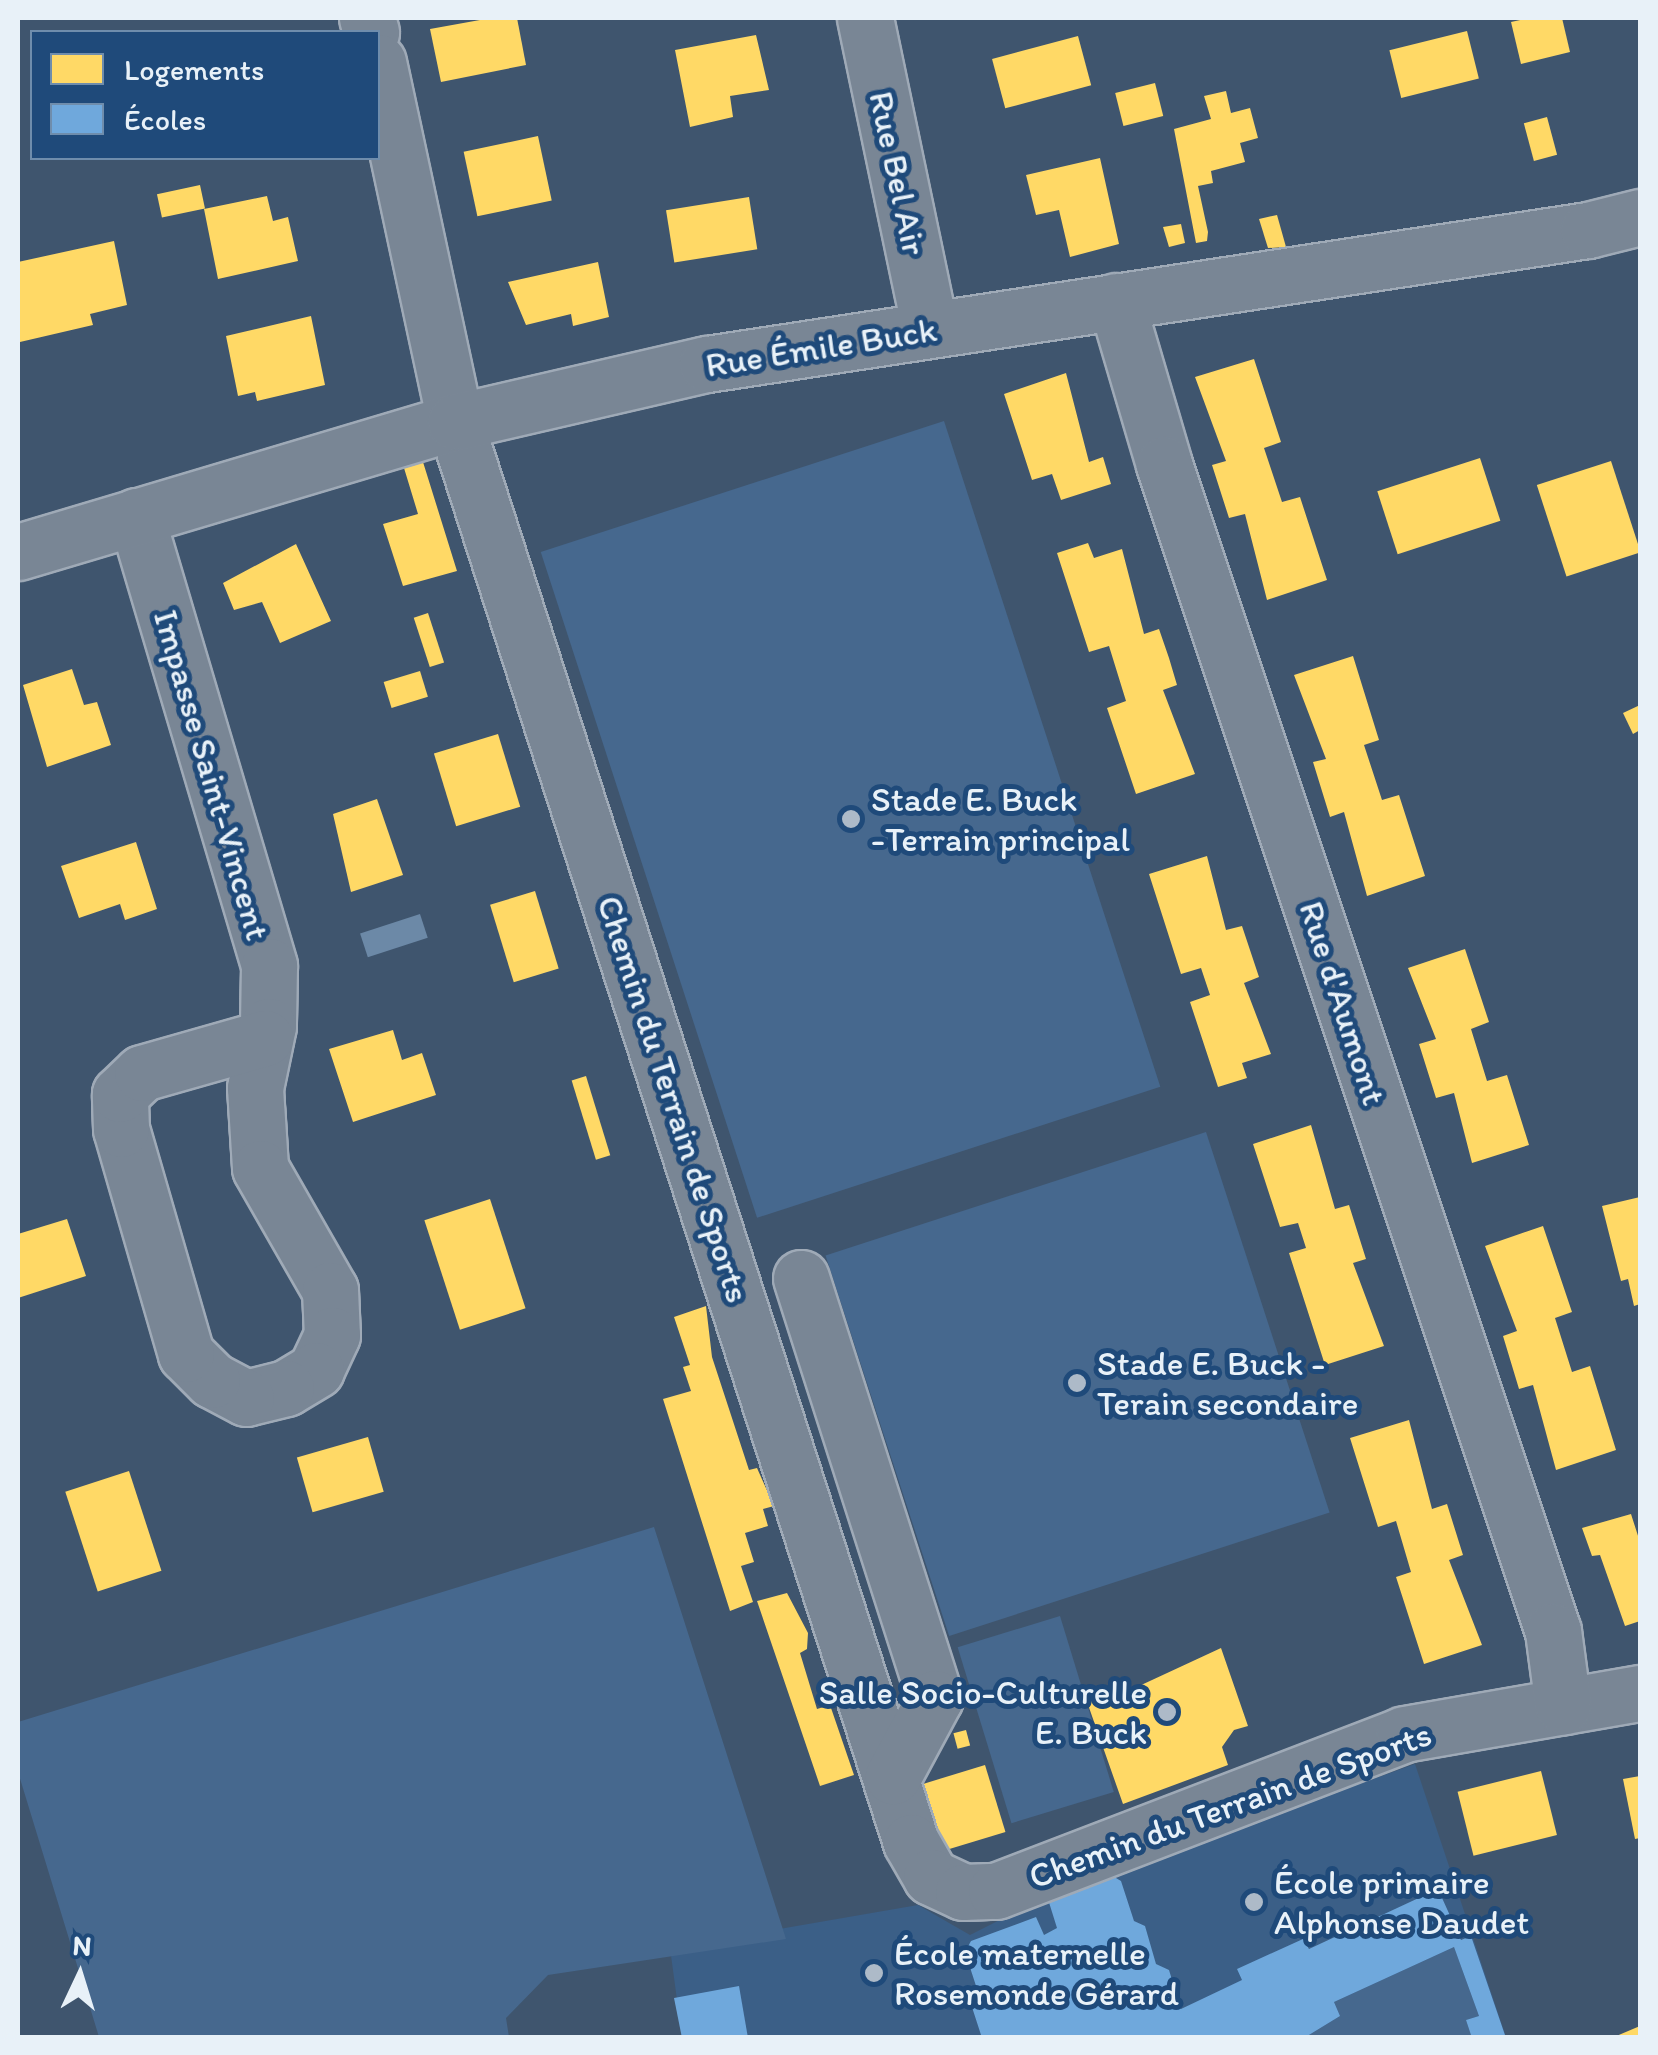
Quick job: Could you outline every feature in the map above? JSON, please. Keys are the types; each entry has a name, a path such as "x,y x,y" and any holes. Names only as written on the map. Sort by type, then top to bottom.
{"street":[{"name":"Rue Bel Air","path":"865,18 930,330"},
{"name":"Chemin du Terrain de Sports","path":"380,71 455,422 893,1776 911,1842 931,1878 963,1892 996,1891 1404,1734 1640,1693"},
{"name":"Rue Émile Buck","path":"18,552 455,422 707,364 1552,236 1640,217"},
{"name":"Rue d'Aumont","path":"1116,301 1164,464 1553,1631 1563,1706"},
{"name":"Impasse Saint-Vincent","path":"136,516 268,966 265,1038 256,1088 260,1168 330,1290 332,1335 316,1370 286,1388 246,1398 212,1380 186,1354 121,1129 120,1094 142,1073 265,1038"},
{"name":"Chemin du Terrain de Sports","path":"800,1278 935,1698 893,1776"}],"shaded area":[{"name":"Stade E. Buck -Terrain principal","path":"944,421 1160,1087 757,1218 541,552"},
{"path":"420,914 428,938 368,957 360,933"},
{"name":"Stade E. Buck - Terain secondaire","path":"1206,1132 1330,1512 949,1636 826,1256"},
{"path":"654,1527 786,1939 548,1975 506,2018 509,2037 99,2037 18,1772 18,1722"},
{"path":"1060,1616 1114,1792 1011,1823 958,1647"},
{"name":"École primaire Alphonse Daudet","path":"1415,1764 1506,2037 682,2037 670,1948 918,1905 970,1935 1047,1896"},
{"path":"1454,1947 1479,2016 1466,2020 1472,2037 1304,2038 1340,2016 1334,2002"}],"building: Logements":[{"path":"491,18 517,18 526,65 441,82 430,29"},
{"path":"1562,18 1570,52 1521,64 1511,22"},
{"path":"1467,31 1479,79 1401,98 1389,50"},
{"path":"756,35 769,90 730,96 733,117 690,127 675,50"},
{"path":"1078,36 1091,85 1005,108 992,59"},
{"path":"1155,83 1163,116 1123,126 1115,93"},
{"path":"1226,91 1231,113 1250,108 1258,138 1240,143 1245,162 1211,171 1213,183 1198,186 1208,232 1207,241 1196,243 1174,129 1211,119 1204,96"},
{"path":"1547,117 1557,155 1534,161 1524,123"},
{"path":"538,136 552,201 477,216 464,152"},
{"path":"1100,158 1119,244 1070,257 1059,210 1036,215 1026,175"},
{"path":"200,185 205,208 162,218 157,194"},
{"path":"267,196 273,221 288,217 298,261 218,279 204,209"},
{"path":"749,197 757,249 674,262 666,210"},
{"path":"1277,215 1286,247 1268,248 1259,219"},
{"path":"1181,224 1185,243 1169,247 1163,227"},
{"path":"114,241 127,305 90,314 93,325 20,342 18,262"},
{"path":"598,262 609,317 573,326 571,314 526,325 508,282"},
{"path":"311,316 325,385 257,401 255,392 238,396 226,336"},
{"path":"1254,359 1281,442 1264,448 1282,502 1300,497 1327,580 1267,600 1245,514 1229,518 1212,465 1226,461 1195,377"},
{"path":"1066,373 1089,462 1103,457 1111,484 1061,500 1052,474 1032,480 1004,394"},
{"path":"1480,458 1500,521 1398,554 1377,491"},
{"path":"1611,461 1640,553 1566,576 1537,485"},
{"path":"423,462 457,571 403,586 383,524 418,514 404,468"},
{"path":"1088,543 1094,558 1122,549 1144,634 1159,629 1169,658 1177,685 1163,690 1195,774 1136,794 1107,708 1126,701 1109,646 1089,652 1057,553"},
{"path":"296,544 331,621 280,643 262,602 234,610 223,583"},
{"path":"428,613 444,662 430,667 414,618"},
{"path":"1353,656 1379,740 1364,745 1382,800 1399,795 1425,876 1367,896 1344,812 1330,817 1313,762 1326,759 1294,675"},
{"path":"72,669 84,705 97,702 111,745 47,767 23,685"},
{"path":"420,671 428,697 392,708 384,682"},
{"path":"1640,705 1640,730 1633,734 1623,713"},
{"path":"498,734 520,807 456,826 434,754"},
{"path":"377,799 403,875 351,892 333,814"},
{"path":"136,842 157,909 125,920 120,904 79,918 61,866"},
{"path":"1207,856 1226,930 1242,926 1259,977 1244,983 1271,1054 1242,1063 1247,1078 1218,1087 1190,1002 1210,995 1201,968 1181,974 1149,874"},
{"path":"535,891 559,968 514,982 490,905"},
{"path":"1465,949 1489,1022 1471,1029 1487,1081 1507,1075 1529,1145 1472,1163 1454,1093 1436,1098 1419,1044 1436,1039 1408,968"},
{"path":"393,1030 402,1060 422,1053 436,1095 353,1122 329,1049"},
{"path":"586,1076 610,1155 596,1160 572,1080"},
{"path":"1311,1125 1335,1209 1349,1205 1366,1259 1353,1263 1384,1346 1325,1365 1289,1253 1306,1248 1298,1223 1280,1227 1253,1144"},
{"path":"1640,1197 1640,1304 1634,1306 1628,1279 1621,1281 1602,1206"},
{"path":"490,1199 526,1308 460,1330 424,1220"},
{"path":"67,1219 86,1276 18,1298 18,1234"},
{"path":"1543,1226 1572,1312 1555,1318 1572,1372 1590,1366 1616,1450 1556,1470 1533,1385 1519,1389 1503,1336 1517,1331 1485,1246"},
{"path":"706,1306 712,1357 749,1470 757,1468 774,1506 763,1509 768,1526 745,1533 754,1562 741,1566 753,1602 730,1611 663,1399 691,1391 683,1367 690,1365 674,1317"},
{"path":"1409,1420 1432,1509 1447,1504 1463,1555 1449,1560 1482,1645 1424,1664 1396,1577 1411,1572 1396,1521 1378,1527 1350,1438"},
{"path":"368,1437 384,1492 313,1512 297,1457"},
{"path":"129,1471 161,1571 98,1592 65,1492"},
{"path":"1631,1514 1640,1542 1640,1621 1625,1626 1600,1555 1592,1556 1582,1528"},
{"path":"787,1593 808,1633 807,1649 800,1653 817,1709 830,1705 854,1775 820,1786 757,1601"},
{"name":"Salle Socio-Culturelle E. Buck","path":"1221,1648 1248,1726 1234,1730 1222,1747 1228,1765 1123,1804 1086,1699 1121,1686 1124,1693"},
{"path":"966,1730 970,1745 958,1749 953,1733"},
{"path":"985,1765 1005,1832 939,1852 919,1785"},
{"path":"1541,1771 1557,1835 1474,1856 1458,1792"},
{"path":"1640,1776 1640,1838 1635,1839 1623,1779"},
{"path":"1640,2026 1640,2038 1614,2038 1614,2037"}],"building: Écoles":[{"path":"1111,1875 1121,1881 1134,1921 1145,1926 1156,1964 1169,1970 1181,2009 1242,1980 1237,1969 1303,1939 1309,1949 1438,1889 1461,1940 1471,1936 1506,2038 1472,2038 1466,2020 1479,2016 1454,1947 1334,2002 1340,2016 1304,2038 982,2038 970,2001 977,1989 965,1952 971,1941 1036,1917 1044,1935 1057,1928 1047,1896"},
{"path":"739,1986 748,2038 682,2038 674,1998"}],"place":[{"name":"Stade E. Buck -Terrain principal","path":"851,819"},
{"name":"Stade E. Buck - Terain secondaire","path":"1077,1383"},
{"name":"Salle Socio-Culturelle E. Buck","path":"1167,1712"},
{"name":"École primaire Alphonse Daudet","path":"1254,1902"},
{"name":"École maternelle Rosemonde Gérard","path":"874,1973"}]}
